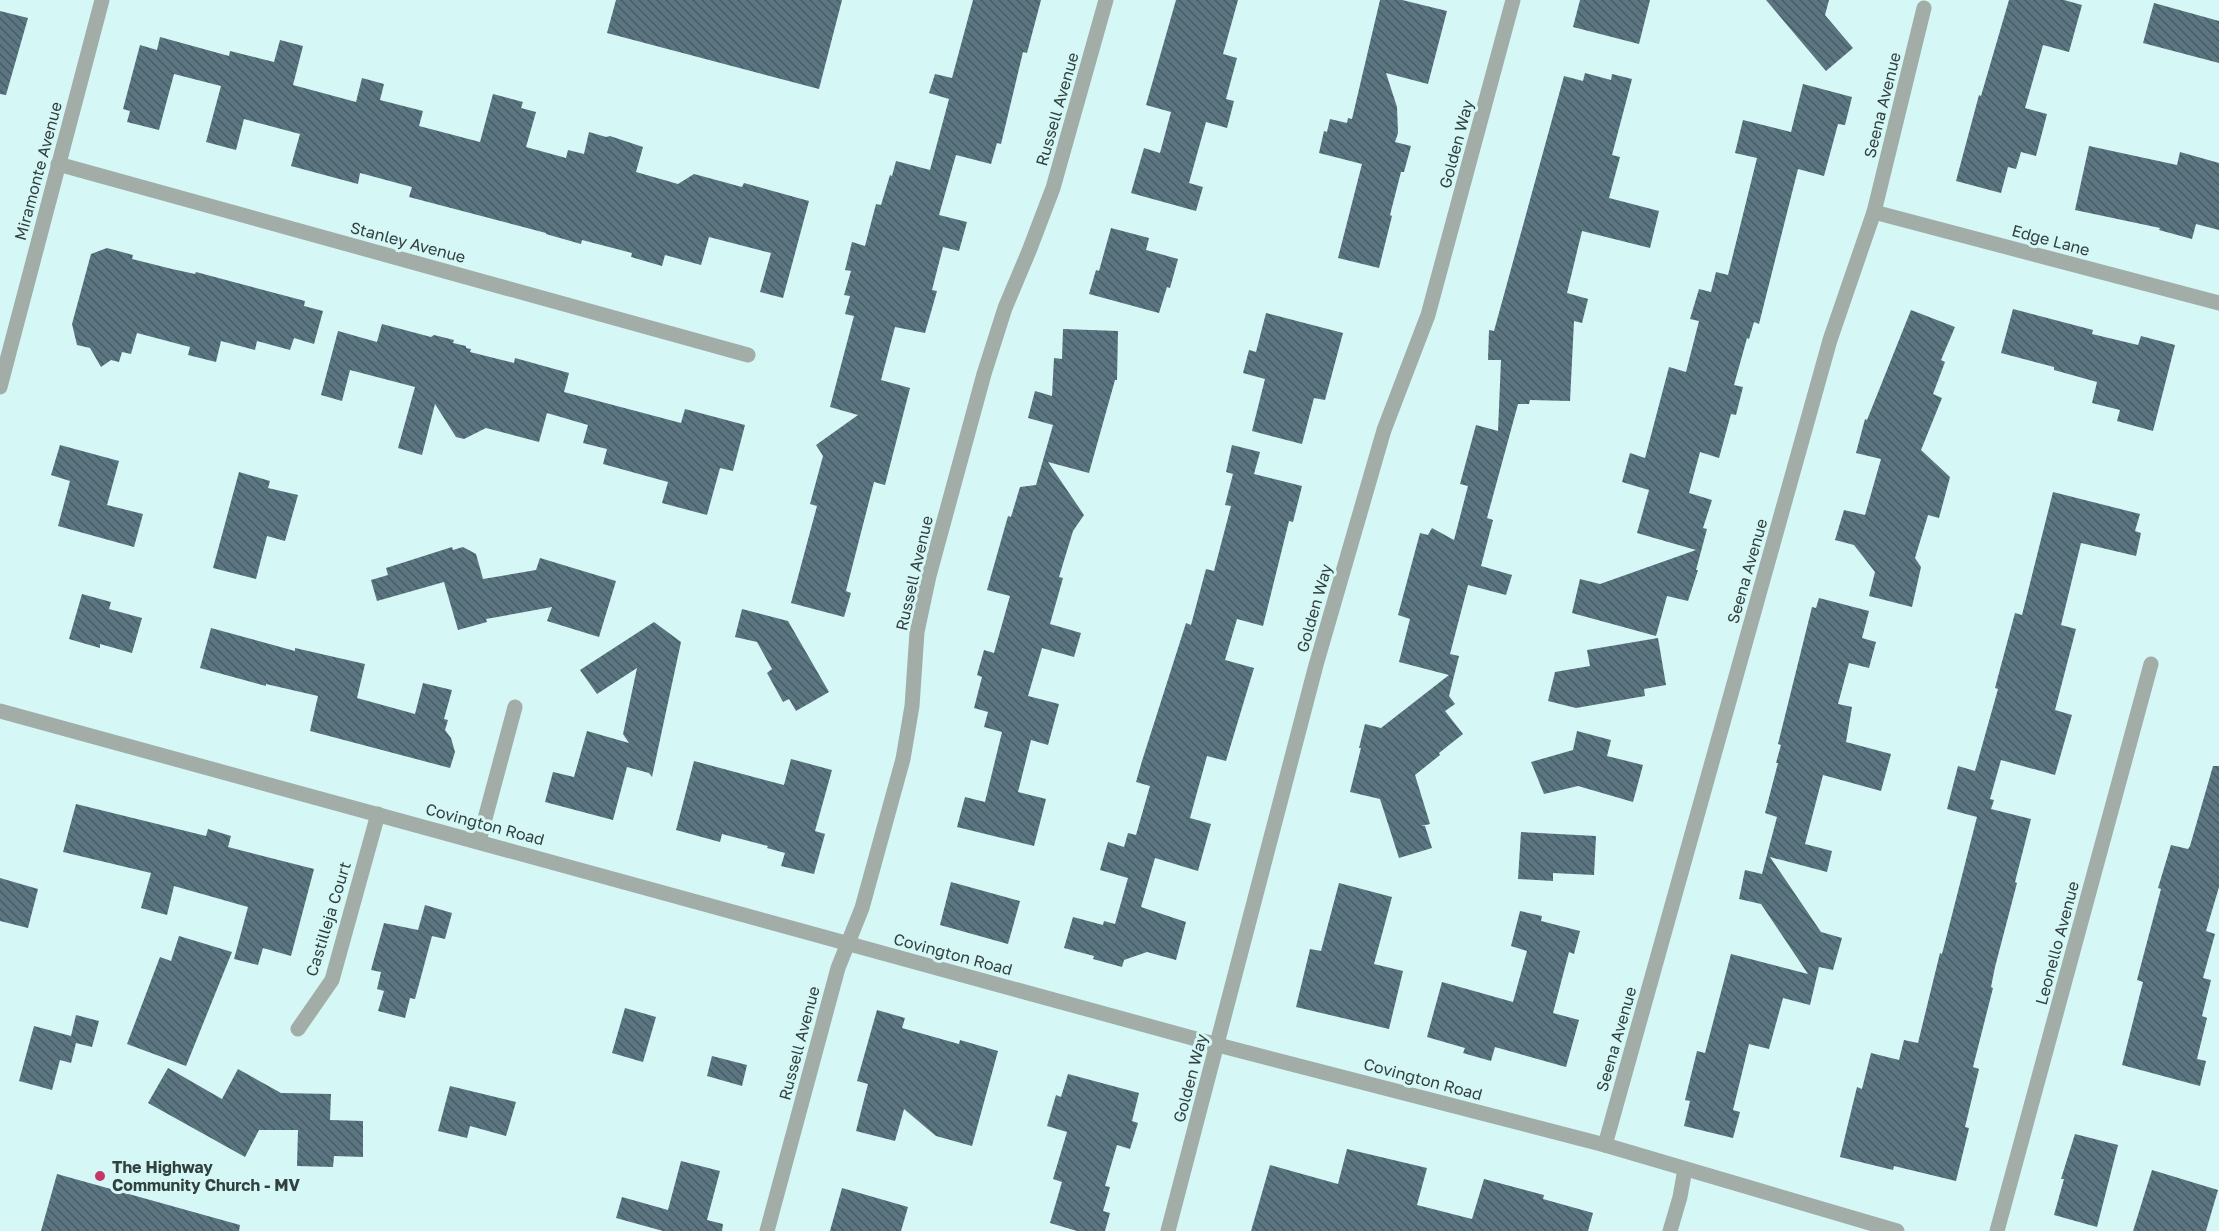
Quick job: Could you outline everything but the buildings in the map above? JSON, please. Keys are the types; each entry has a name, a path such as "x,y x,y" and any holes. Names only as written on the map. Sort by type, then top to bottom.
{"street":[{"name":"Miramonte Avenue","path":"0,387 102,0"},
{"name":"Russell Avenue","path":"767,1231 838,968 862,908 903,759 912,706 917,632 929,576 984,374 1005,308 1053,188 1107,0"},
{"name":"Golden Way","path":"1168,1231 1316,664 1384,430 1428,315 1513,0"},
{"name":"Seena Avenue","path":"1605,1145 1830,339 1874,212 1924,8"},
{"name":"Stanley Avenue","path":"58,164 748,355"},
{"name":"Edge Lane","path":"1874,212 2219,303"},
{"name":"Leonello Avenue","path":"1998,1231 2151,664"},
{"path":"479,842 515,707"},
{"name":"Covington Road","path":"0,711 1218,1045 1605,1145 1897,1231"},
{"name":"Castilleja Court","path":"298,1029 332,980 378,814"},
{"path":"1670,1231 1685,1169"}],"place":[{"name":"The Highway Community Church - MV","path":"100,1176"}]}
